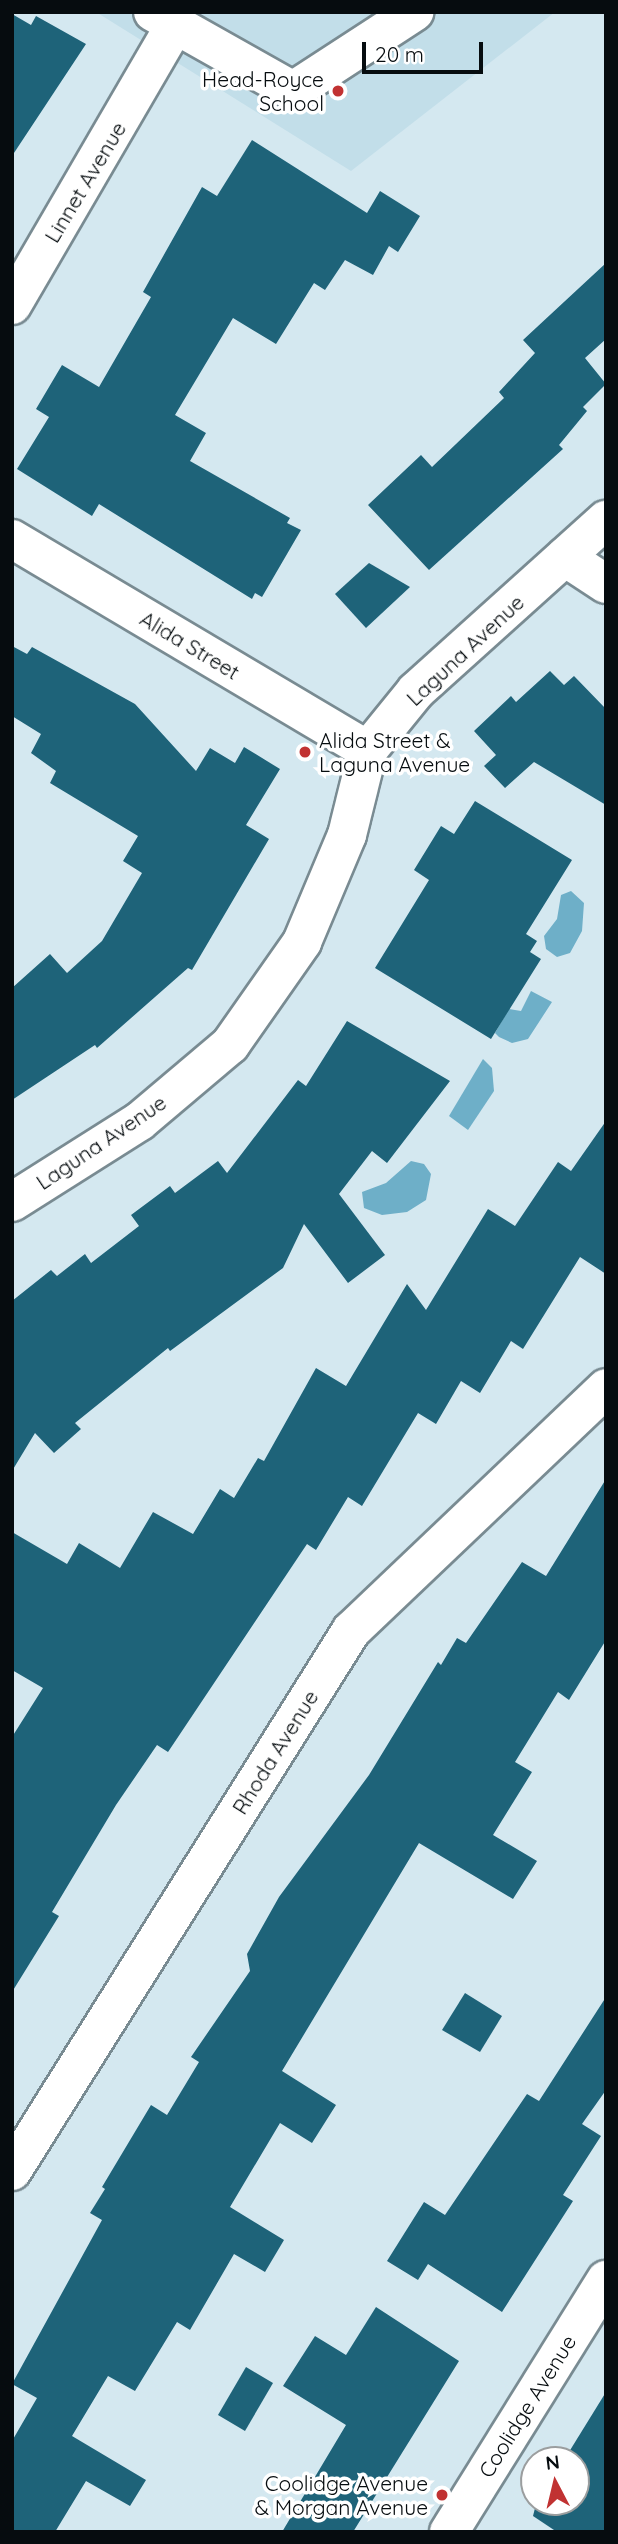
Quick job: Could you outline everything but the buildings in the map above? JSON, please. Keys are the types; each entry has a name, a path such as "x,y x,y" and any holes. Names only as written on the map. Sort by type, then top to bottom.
{"street":[{"path":"164,19 293,91 414,12"},
{"name":"Linnet Avenue","path":"12,304 159,60 164,19"},
{"name":"Laguna Avenue","path":"12,1202 140,1121 230,1045 302,942 347,835 368,750 416,691 606,520"},
{"name":"Alida Street","path":"12,539 368,750"},
{"path":"565,557 606,584"},
{"name":"Rhoda Avenue","path":"12,2171 351,1631 606,1388"},
{"name":"Coolidge Avenue","path":"449,2532 606,2280"}],"shaded area":[{"name":"Head-Royce School","path":"96,12 555,12 351,171"}],"water":[{"path":"571,891 584,903 582,931 570,953 557,957 546,949 544,936 557,919 561,895"},
{"path":"531,991 552,1002 528,1039 512,1043 499,1037 495,1033 509,1009 521,1011"},
{"path":"483,1059 492,1068 494,1091 468,1130 449,1116"},
{"path":"411,1161 424,1164 431,1174 426,1200 407,1212 382,1215 364,1208 362,1192 386,1183"}],"place":[{"name":"Head-Royce School","path":"338,91"},
{"name":"Alida Street & Laguna Avenue","path":"305,752"},
{"name":"Coolidge Avenue & Morgan Avenue","path":"442,2495"}]}
